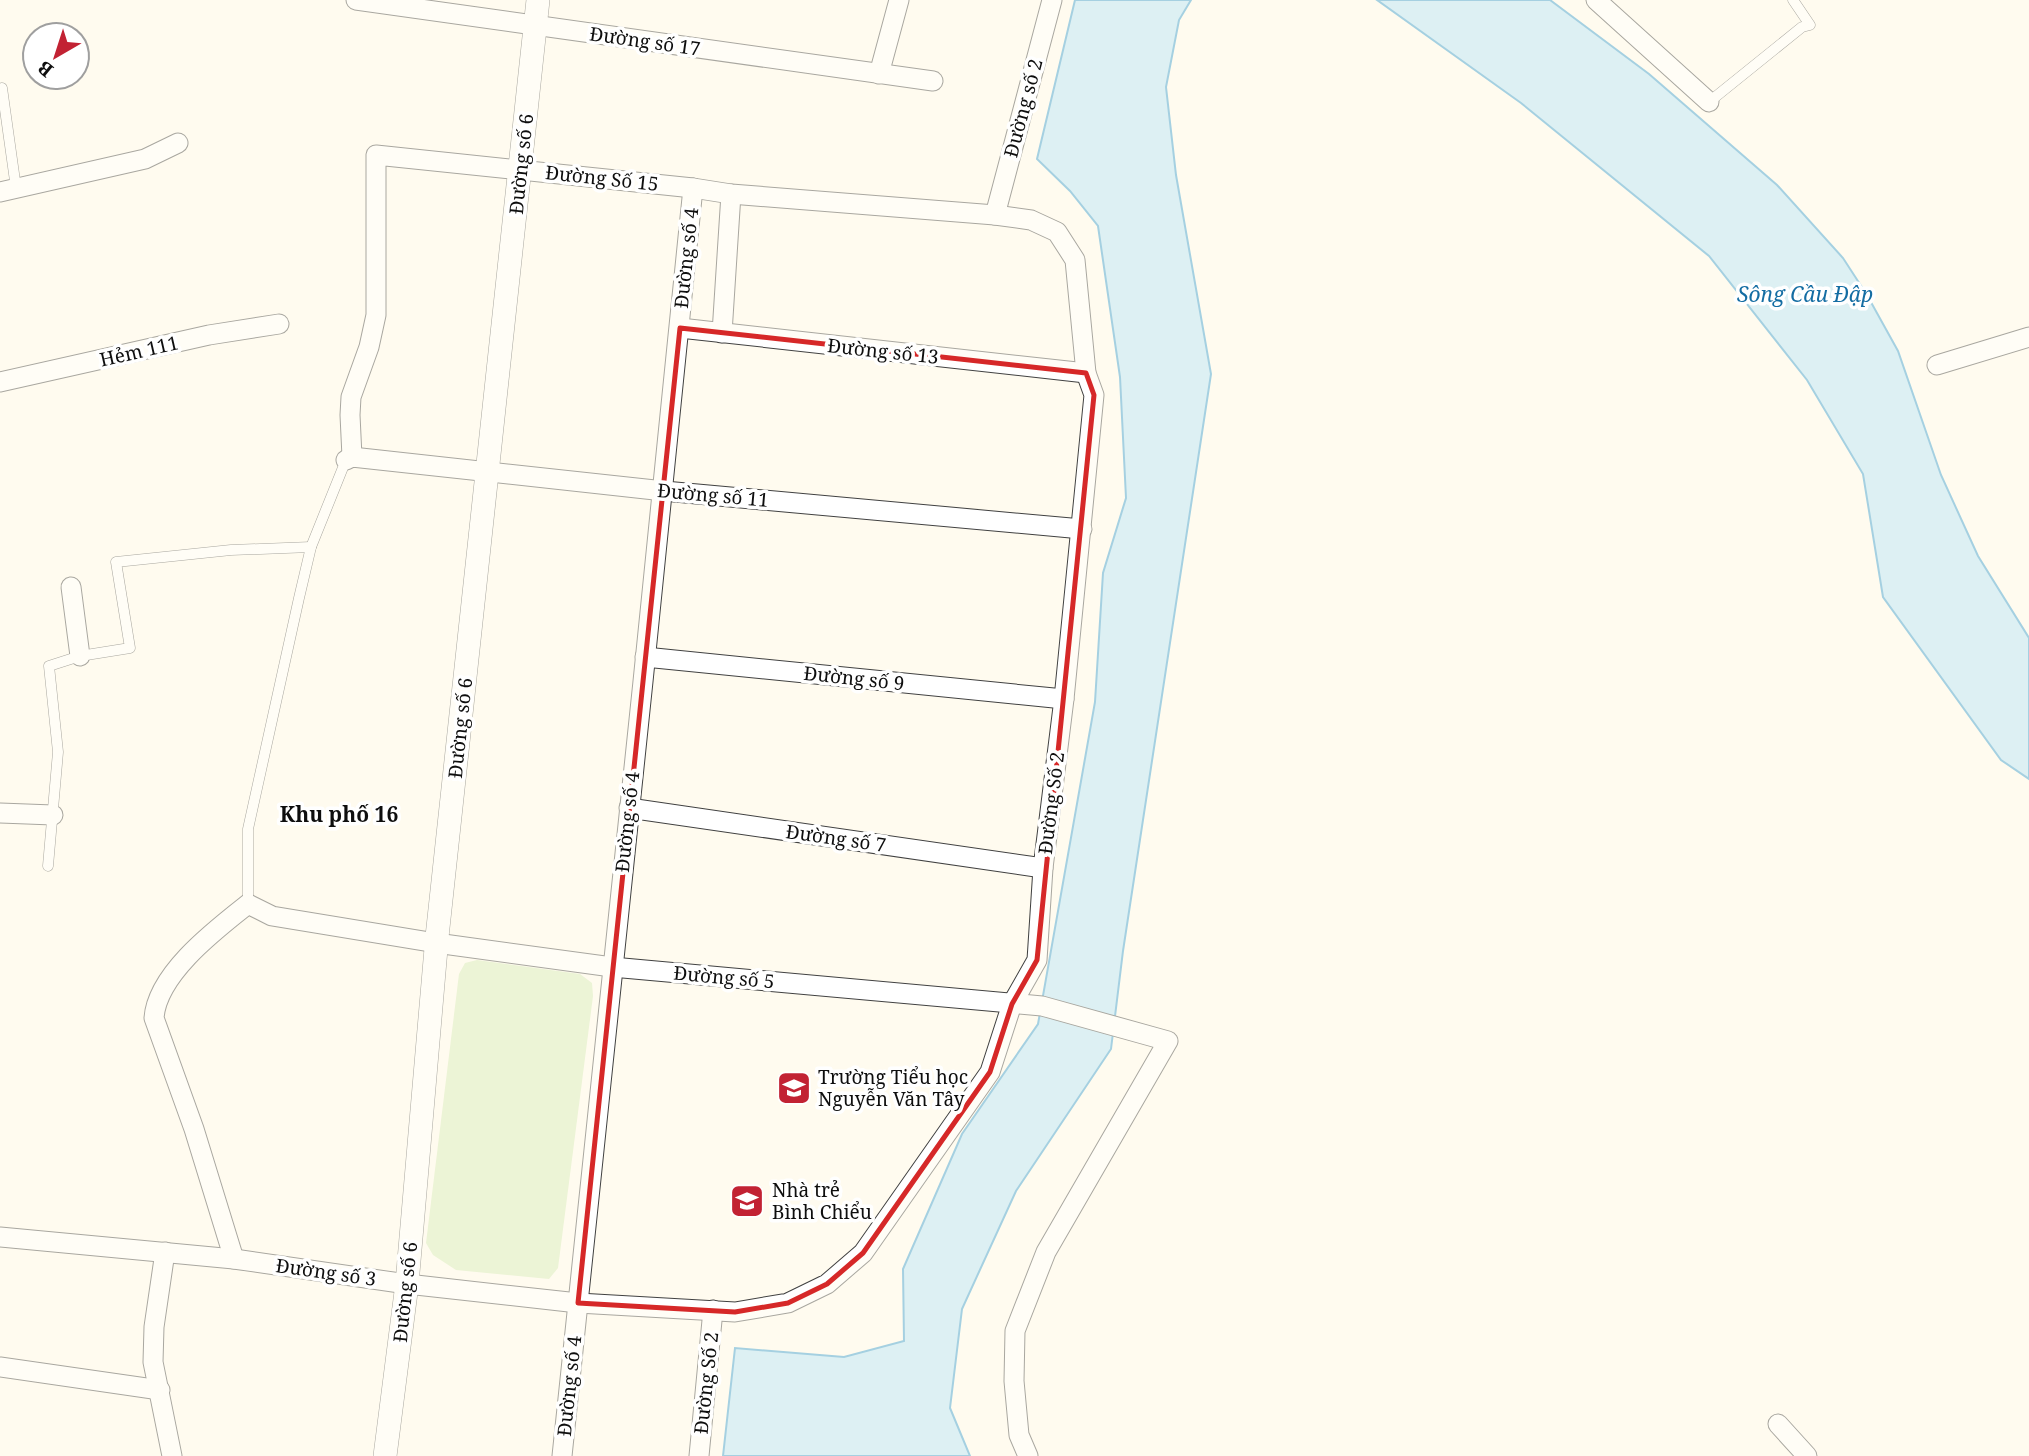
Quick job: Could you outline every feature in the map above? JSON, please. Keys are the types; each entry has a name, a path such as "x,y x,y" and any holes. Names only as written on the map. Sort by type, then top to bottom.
{"street":[{"name":"Đường số 17","path":"356,0 933,81"},
{"name":"Đường số 6","path":"385,1456 407,1284 436,943 538,0"},
{"path":"879,74 899,0"},
{"name":"Đường số 2","path":"995,215 1052,0"},
{"path":"1596,0 1709,102"},
{"path":"8,190 145,159 178,143"},
{"name":"Đường Số 15","path":"349,458 351,397 369,347 376,315 376,155 731,194 995,215"},
{"name":"Đường số 4","path":"562,1456 664,491 693,188"},
{"path":"722,333 731,194"},
{"name":"Đường Số 2","path":"735,1311 788,1303 827,1284 863,1253 989,1072 1012,1004 1037,960 1043,868 1064,699 1094,395 1086,373 1075,260 1057,232 1031,220 995,215"},
{"name":"Hẻm 111","path":"0,382 209,335 279,324"},
{"name":"Đường số 13","path":"680,328 1086,373"},
{"path":"1937,365 2028,341"},
{"name":"Đường số 11","path":"349,458 664,491 1082,529"},
{"path":"71,587 80,656"},
{"name":"Đường số 9","path":"645,657 1064,699"},
{"name":"Đường số 7","path":"629,808 1043,868"},
{"path":"0,813 53,815"},
{"path":"234,1259 194,1129 154,1018 155,1004 163,986 210,933 248,904"},
{"name":"Đường số 5","path":"248,904 272,916 436,943 612,967 1042,1006 1168,1041 1046,1252 1015,1332 1014,1381 1019,1435 1028,1456"},
{"name":"Đường số 3","path":"0,1237 234,1259 407,1284 578,1303 735,1311"},
{"path":"164,1252 154,1327 153,1362 172,1456"},
{"name":"Đường Số 2","path":"699,1456 713,1310"},
{"path":"0,1367 160,1390"},
{"path":"1778,1424 1807,1456"}],"lane":[{"path":"1709,102 1802,27 1810,25 1793,0"},
{"path":"2,88 8,190"},
{"path":"248,904 248,829 312,547 349,458"},
{"path":"48,866 58,752 49,666 80,656 130,648 116,562 231,550 312,547"}],"highlighted area":[{"path":"680,328 1086,373 1094,395 1037,960 1012,1004 990,1072 863,1253 827,1284 788,1303 735,1312 578,1303"}],"green space":[{"path":"477,960 580,974 592,983 593,996 558,1268 549,1279 456,1270 433,1255 426,1243 459,974 465,963"}],"water":[{"path":"1075,0 1191,0 1179,20 1166,87 1176,175 1211,374 1123,951 1111,1049 1016,1191 962,1309 950,1408 970,1456 723,1456 735,1348 844,1357 904,1341 903,1269 962,1134 1038,1024 1095,702 1103,573 1126,498 1120,377 1098,226 1070,191 1037,159"},
{"name":"Sông Cầu Đập","path":"1377,0 1550,0 1649,74 1777,185 1843,258 1898,351 1941,475 1978,556 2029,638 2029,779 2001,760 1883,597 1863,474 1807,380 1709,256 1521,103"}],"place":[{"name":"Trường Tiểu học Nguyễn Văn Tây","path":"794,1088"},
{"name":"Nhà trẻ Bình Chiểu","path":"747,1201"}],"district":[{"name":"Khu phố 16","path":"339,814"}]}
